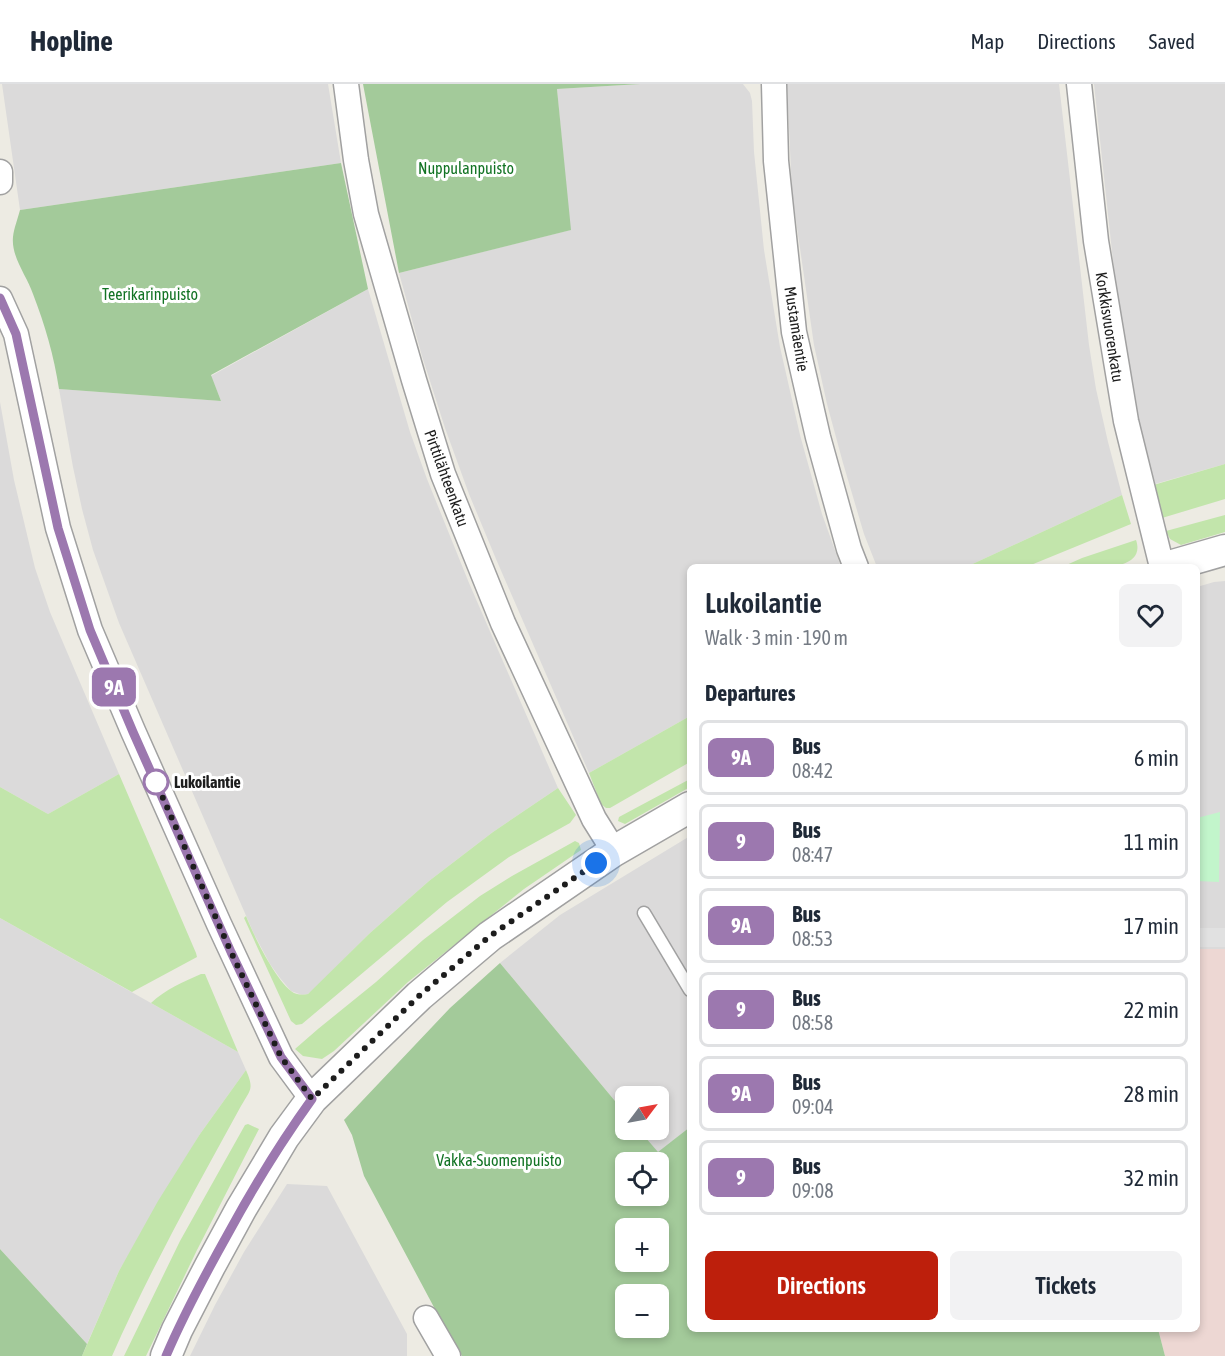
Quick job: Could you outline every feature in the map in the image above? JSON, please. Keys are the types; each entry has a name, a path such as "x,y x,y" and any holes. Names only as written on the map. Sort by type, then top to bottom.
{"street":[{"name":"Pirttilähteenkatu","path":"346,84 366,214 443,474 503,623 594,819 614,850"},
{"name":"Mustamäentie","path":"774,84 776,160 794,332 818,437 855,564"},
{"name":"Korkkisvuorenkatu","path":"1079,84 1096,241 1126,421 1163,564"},
{"path":"0,172 0,182"},
{"path":"0,298 16,334 58,528 90,630 231,952 281,1057 312,1099"},
{"path":"1175,564 1225,550"},
{"path":"166,1356 199,1287 241,1209 284,1137 312,1099 419,996 490,936 614,850 687,809"},
{"path":"426,1318 448,1356"}],"lane":[{"path":"644,913 687,985"}],"shaded area":[{"path":"2,84 328,84 341,163 20,210"},
{"path":"641,84 743,84 750,93 764,250 780,347 800,435 822,514 840,564 687,564 687,718 589,773 469,494 422,356 399,273 570,230 557,89"},
{"path":"787,84 1059,84 1089,345 1096,389 1122,495 972,564 876,564 864,534 827,404 814,345 792,193"},
{"path":"1094,84 1225,84 1225,464 1155,484 1136,409 1117,298"},
{"path":"368,289 410,432 427,479 469,583 558,788 493,832 429,881 370,933 313,990 302,995 291,991 280,978 254,934 119,623 93,550 82,509 59,389 221,401 211,376"},
{"path":"0,402 14,480 35,568 50,612 119,774 48,814 0,787"},
{"path":"1225,581 1225,949 1200,949 1200,586"},
{"path":"687,838 687,1129 657,1152 647,1140 669,1140 669,1086 615,1086 615,1101 500,963 560,915"},
{"path":"0,918 238,1052 246,1070 200,1134 119,1271 87,1344 0,1249"},
{"path":"1200,928 1225,928 1225,947 1200,947"},
{"path":"1200,949 1225,949 1225,1356 1165,1356 1159,1332 1200,1332"},
{"path":"287,1184 327,1186 407,1334 407,1356 190,1356 244,1252"}],"green space":[{"name":"Nuppulanpuisto","path":"363,84 641,84 557,89 571,230 399,273"},
{"name":"Teerikarinpuisto","path":"341,163 368,289 211,375 221,401 59,389 52,353 41,317 14,252 13,237 20,210"},
{"path":"1225,464 1225,499 1162,518 1150,486"},
{"path":"1122,495 1131,524 1033,564 972,564"},
{"path":"1225,515 1225,532 1181,545 1170,539 1166,531"},
{"path":"1136,540 1137,551 1132,559 1123,564 1069,564"},
{"path":"687,718 687,764 610,808 601,804 589,773"},
{"path":"119,774 197,957 132,992 0,918 0,787 48,814"},
{"path":"687,781 687,789 625,824 618,821 619,817"},
{"path":"558,788 576,815 570,823 509,857 447,902 302,1024 296,1025 291,1021 244,918 246,916 260,946 280,979 294,993 308,994 370,933 429,881 493,832"},
{"path":"1220,812 1219,882 1200,881 1200,817"},
{"path":"575,841 579,843 581,850 524,889 408,982 334,1051 322,1059 303,1056 295,1049 423,940 480,896"},
{"name":"Vakka-Suomenpuisto","path":"500,963 615,1101 615,1140 648,1140 658,1152 687,1129 687,1332 1159,1332 1165,1356 462,1356 364,1176 352,1135 344,1120 450,1008"},
{"path":"205,974 238,1052 151,1003 181,983"},
{"path":"246,1070 251,1085 249,1092 190,1198 112,1356 82,1356 119,1271 158,1201 200,1134"},
{"path":"245,1125 259,1129 146,1356 124,1356 180,1241"},
{"path":"0,1249 87,1344 82,1356 0,1356"}],"bus line":[{"name":"9A","path":"0,298 16,334 58,528 90,630 231,952 281,1057 312,1099 284,1137 241,1209 177,1330 166,1356"}],"place":[{"name":"Lukoilantie","path":"156,782"}],"route":[{"path":"156,782 155,780 231,952 281,1057 312,1099 419,996 490,936 596,863"}]}
